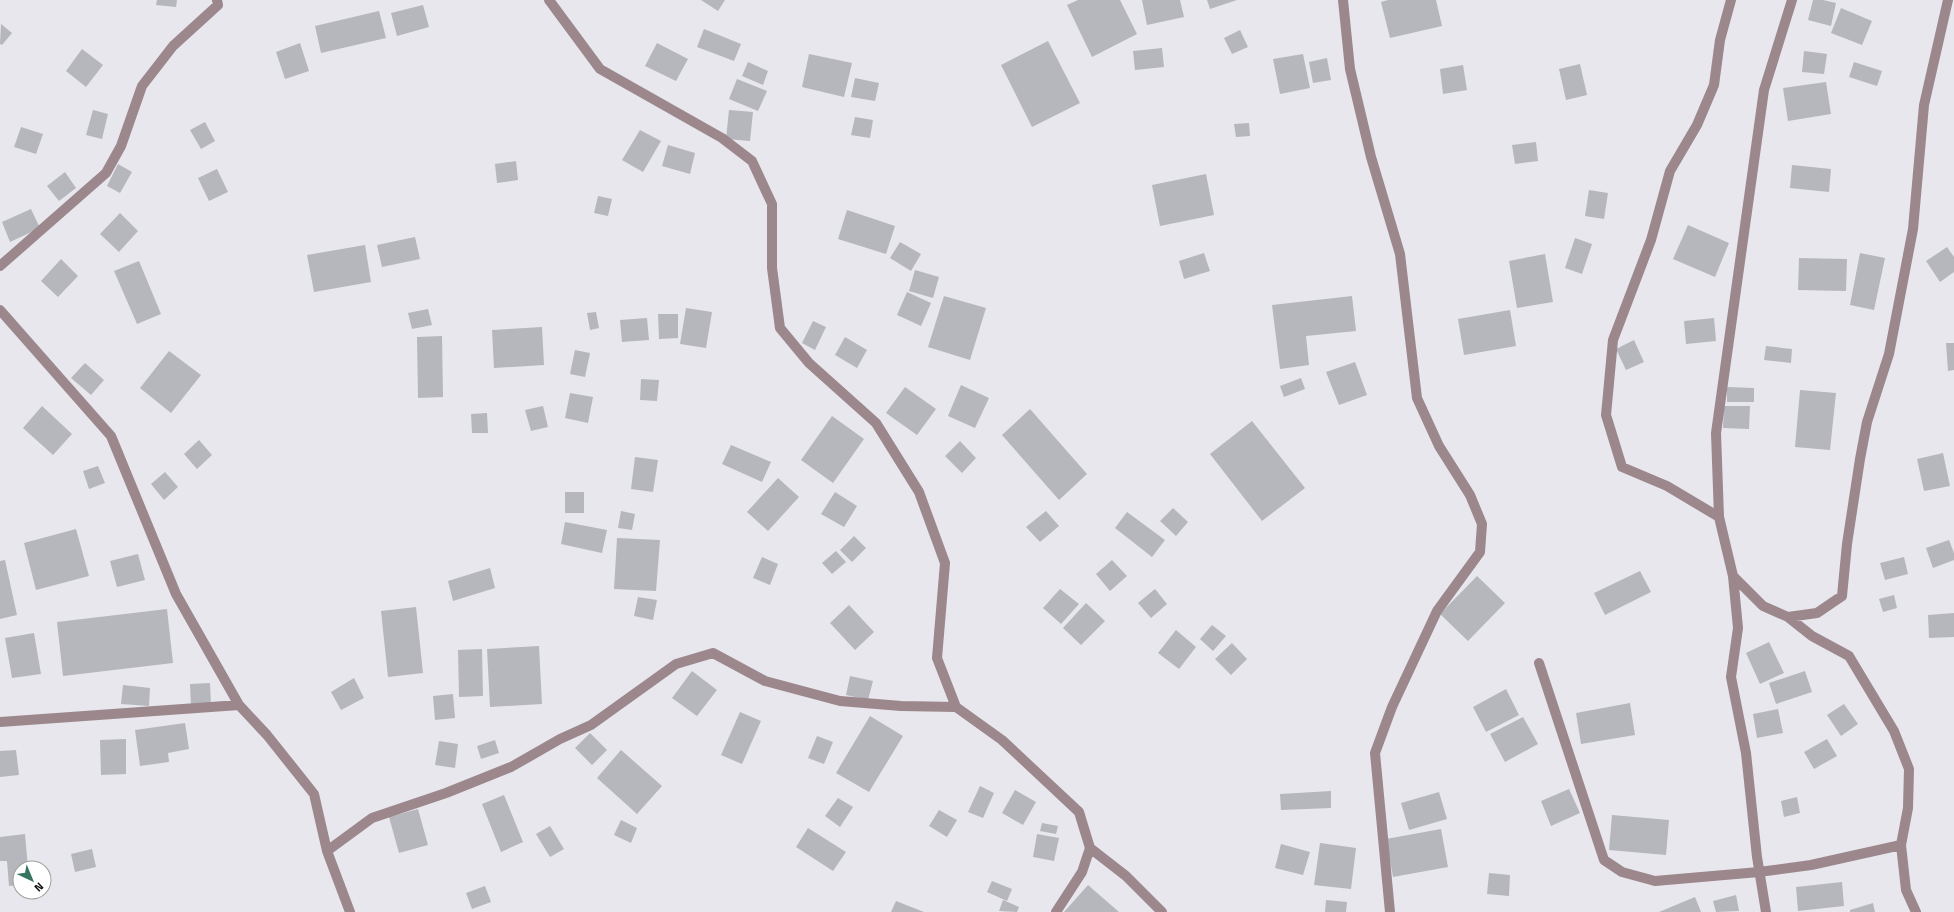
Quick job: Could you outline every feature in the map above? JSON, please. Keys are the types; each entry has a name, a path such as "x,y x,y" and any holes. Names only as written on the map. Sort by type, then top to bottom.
{"street":[{"path":"0,266 106,173 121,146 142,86 173,46 218,5 217,0"},
{"path":"549,0 600,69 722,138 752,161 772,204 772,268 780,328 809,363 876,423 920,492 945,563 937,658 956,707 1002,740 1079,812 1090,848 1126,876 1162,912"},
{"path":"1343,0 1350,69 1371,157 1400,254 1417,398 1439,446 1470,495 1482,524 1480,552 1437,610 1392,707 1375,753 1390,912"},
{"path":"1719,517 1667,486 1622,468 1606,416 1613,340 1651,240 1670,171 1697,125 1714,85 1720,40 1732,0"},
{"path":"1766,912 1746,752 1731,677 1738,628 1733,576 1719,517 1716,433 1764,90 1792,0"},
{"path":"1788,617 1817,613 1842,596 1847,544 1860,459 1867,422 1889,354 1913,230 1924,106 1948,0"},
{"path":"0,310 111,436 176,594 239,705 267,735 314,794 328,851 350,912"},
{"path":"1733,576 1763,606 1788,617 1812,636 1849,656 1894,731 1909,770 1908,808 1901,845 1906,890 1916,912"},
{"path":"328,851 372,818 446,793 511,767 560,739 591,724 676,664 713,653 765,681 840,701 901,706 956,707"},
{"path":"1539,663 1604,860 1622,872 1656,882 1760,872 1811,865 1901,845"},
{"path":"0,722 239,705"},
{"path":"1056,912 1082,872 1090,848"}],"building":[{"path":"157,0 177,0 176,7 156,5"},
{"path":"701,0 725,0 718,11"},
{"path":"1078,0 1120,0 1137,34 1092,57 1067,5"},
{"path":"1142,0 1180,0 1184,17 1147,25"},
{"path":"1207,0 1237,0 1210,9"},
{"path":"1388,0 1436,0 1442,26 1390,38 1381,2"},
{"path":"1813,0 1823,0 1836,3 1831,26 1808,20"},
{"path":"423,5 429,27 397,36 391,13"},
{"path":"1841,8 1872,21 1862,45 1831,33"},
{"path":"379,11 386,38 321,53 315,26"},
{"path":"1,24 12,33 2,45 0,44"},
{"path":"704,29 741,44 734,61 697,47"},
{"path":"1240,30 1248,47 1232,54 1224,38"},
{"path":"1048,41 1080,103 1032,127 1001,65"},
{"path":"300,43 309,71 285,79 276,52"},
{"path":"657,43 688,59 676,81 645,66"},
{"path":"1162,48 1164,67 1135,70 1133,51"},
{"path":"82,49 103,65 86,87 66,71"},
{"path":"1804,51 1827,54 1824,74 1802,72"},
{"path":"809,54 852,63 844,97 802,87"},
{"path":"1303,54 1310,88 1280,94 1273,59"},
{"path":"1327,58 1331,80 1313,83 1309,62"},
{"path":"748,62 768,71 763,85 742,76"},
{"path":"1854,62 1882,71 1877,86 1849,77"},
{"path":"1580,64 1587,95 1566,100 1559,69"},
{"path":"1463,65 1467,90 1443,94 1440,69"},
{"path":"855,78 879,83 875,101 851,97"},
{"path":"737,79 767,91 758,111 729,99"},
{"path":"1826,82 1831,114 1788,121 1783,88"},
{"path":"93,110 108,114 102,139 86,135"},
{"path":"729,110 753,112 750,141 726,139"},
{"path":"855,117 873,120 870,138 851,135"},
{"path":"205,122 215,141 201,149 190,130"},
{"path":"1249,123 1250,136 1236,137 1234,124"},
{"path":"21,127 43,134 36,154 14,147"},
{"path":"640,130 661,141 643,172 622,160"},
{"path":"1536,142 1538,161 1515,164 1512,145"},
{"path":"668,145 695,153 690,174 662,166"},
{"path":"516,161 518,180 497,183 495,164"},
{"path":"118,164 132,172 120,193 107,186"},
{"path":"1792,165 1831,169 1829,192 1790,188"},
{"path":"217,169 228,192 209,201 198,178"},
{"path":"65,172 76,188 59,201 47,186"},
{"path":"1206,174 1214,215 1160,226 1152,185"},
{"path":"1589,190 1608,193 1604,219 1585,216"},
{"path":"598,196 612,199 608,216 594,213"},
{"path":"31,209 40,228 10,242 2,222"},
{"path":"847,210 895,226 886,254 838,239"},
{"path":"120,213 138,231 119,252 100,234"},
{"path":"1688,225 1729,243 1715,277 1673,259"},
{"path":"415,237 420,259 382,267 377,245"},
{"path":"1575,238 1592,244 1582,274 1565,268"},
{"path":"900,242 921,254 911,271 890,258"},
{"path":"365,245 371,282 314,292 307,255"},
{"path":"1947,247 1954,257 1954,272 1940,282 1926,261"},
{"path":"1204,253 1210,271 1184,279 1179,261"},
{"path":"1860,253 1885,258 1874,310 1850,305"},
{"path":"1545,254 1553,302 1517,308 1509,261"},
{"path":"1799,258 1847,259 1846,291 1798,290"},
{"path":"61,259 78,276 58,297 41,281"},
{"path":"139,261 161,314 137,324 114,271"},
{"path":"915,270 939,277 933,298 909,291"},
{"path":"907,292 931,303 921,326 897,315"},
{"path":"944,296 986,308 970,360 928,347"},
{"path":"1352,296 1356,331 1306,336 1309,365 1280,369 1272,305"},
{"path":"686,308 712,312 706,348 680,344"},
{"path":"428,309 432,325 412,329 408,313"},
{"path":"1510,310 1516,346 1464,355 1458,319"},
{"path":"596,312 599,328 590,330 587,313"},
{"path":"658,314 678,314 678,338 659,339"},
{"path":"647,318 649,340 622,342 620,320"},
{"path":"1714,318 1716,341 1686,344 1684,321"},
{"path":"813,321 826,327 815,350 802,343"},
{"path":"542,327 544,365 494,368 492,330"},
{"path":"442,336 443,397 418,398 417,337"},
{"path":"845,337 867,350 857,368 835,355"},
{"path":"1634,340 1644,362 1626,370 1616,349"},
{"path":"1946,343 1954,343 1954,370 1948,371"},
{"path":"1766,346 1792,349 1791,363 1764,360"},
{"path":"575,350 590,353 585,377 570,374"},
{"path":"169,351 201,375 171,413 140,388"},
{"path":"1355,362 1367,395 1339,405 1326,372"},
{"path":"85,363 104,380 91,395 71,378"},
{"path":"1301,378 1305,389 1284,397 1280,386"},
{"path":"641,379 659,380 657,401 640,400"},
{"path":"961,385 989,398 975,428 948,416"},
{"path":"905,387 936,409 917,435 886,413"},
{"path":"1727,387 1754,388 1754,402 1727,402"},
{"path":"1800,390 1836,393 1830,450 1795,447"},
{"path":"570,393 593,397 588,423 565,418"},
{"path":"42,406 72,434 53,455 23,428"},
{"path":"543,406 548,427 531,431 525,410"},
{"path":"1724,406 1750,406 1749,429 1723,428"},
{"path":"1030,409 1087,474 1059,500 1002,435"},
{"path":"487,413 488,433 472,433 471,414"},
{"path":"832,416 864,439 833,483 801,460"},
{"path":"1252,421 1305,488 1262,521 1210,454"},
{"path":"199,440 212,455 197,469 184,454"},
{"path":"960,441 976,458 962,473 945,456"},
{"path":"731,445 771,462 762,482 722,464"},
{"path":"1943,453 1950,486 1924,491 1917,459"},
{"path":"635,457 658,460 653,492 631,489"},
{"path":"98,466 105,483 89,489 83,471"},
{"path":"165,472 178,487 164,500 151,484"},
{"path":"778,478 799,497 768,531 747,512"},
{"path":"565,492 584,492 584,513 565,513"},
{"path":"835,492 857,506 844,527 821,514"},
{"path":"1173,508 1188,522 1176,536 1160,521"},
{"path":"621,511 635,514 632,530 618,528"},
{"path":"1046,511 1059,526 1040,542 1026,527"},
{"path":"1127,512 1165,540 1152,557 1115,528"},
{"path":"565,522 607,530 602,553 561,544"},
{"path":"76,529 89,576 36,590 24,543"},
{"path":"854,536 866,548 852,562 840,550"},
{"path":"617,538 660,540 656,591 614,589"},
{"path":"1949,540 1954,553 1954,560 1933,568 1926,548"},
{"path":"836,551 846,562 832,574 822,563"},
{"path":"138,554 145,580 117,587 110,561"},
{"path":"762,557 778,564 770,585 753,578"},
{"path":"1904,557 1908,574 1885,580 1880,563"},
{"path":"5,560 17,615 0,619 0,561"},
{"path":"1112,560 1127,576 1110,591 1096,574"},
{"path":"490,568 495,588 453,601 448,581"},
{"path":"1640,571 1651,592 1605,615 1594,593"},
{"path":"1477,576 1505,603 1468,641 1440,614"},
{"path":"1060,589 1079,604 1061,624 1043,608"},
{"path":"1155,589 1167,604 1151,618 1138,603"},
{"path":"1894,595 1897,608 1883,612 1879,599"},
{"path":"638,597 657,600 653,620 634,616"},
{"path":"1086,603 1105,621 1081,645 1063,628"},
{"path":"849,605 874,632 855,650 830,623"},
{"path":"416,607 423,673 388,677 381,611"},
{"path":"167,609 173,663 63,676 57,622"},
{"path":"1954,613 1954,637 1929,638 1928,615"},
{"path":"1212,625 1226,636 1213,651 1200,639"},
{"path":"1176,630 1196,647 1179,669 1158,653"},
{"path":"34,633 41,674 12,678 5,638"},
{"path":"1769,642 1784,673 1760,684 1746,653"},
{"path":"1232,643 1247,659 1231,675 1215,659"},
{"path":"539,646 542,704 490,707 487,649"},
{"path":"482,649 483,696 459,697 458,650"},
{"path":"692,671 717,690 697,716 672,698"},
{"path":"1805,671 1812,692 1776,704 1769,683"},
{"path":"850,676 873,681 868,700 846,695"},
{"path":"354,678 364,698 341,710 331,692"},
{"path":"210,683 211,705 191,706 190,684"},
{"path":"123,685 150,688 149,706 121,704"},
{"path":"1506,689 1519,715 1486,732 1473,707"},
{"path":"453,694 455,718 435,720 433,696"},
{"path":"1630,703 1635,735 1581,744 1576,713"},
{"path":"1844,704 1858,724 1841,736 1827,715"},
{"path":"1778,709 1783,733 1757,738 1753,714"},
{"path":"740,712 761,721 742,764 721,755"},
{"path":"870,716 903,736 869,792 836,773"},
{"path":"1523,717 1538,744 1505,762 1490,734"},
{"path":"185,723 189,749 168,753 169,762 140,766 135,730"},
{"path":"590,733 607,750 592,765 575,748"},
{"path":"817,736 833,742 824,764 808,758"},
{"path":"126,739 126,774 101,775 100,740"},
{"path":"1827,739 1837,756 1814,769 1804,752"},
{"path":"495,740 499,753 481,759 477,746"},
{"path":"439,741 458,744 455,768 435,765"},
{"path":"16,750 19,775 0,777 0,751"},
{"path":"621,750 662,786 637,814 597,778"},
{"path":"980,786 994,793 983,818 968,812"},
{"path":"1569,789 1580,813 1551,826 1541,801"},
{"path":"1015,790 1036,802 1023,825 1002,813"},
{"path":"1331,791 1331,808 1281,810 1280,794"},
{"path":"1439,792 1447,819 1409,830 1401,803"},
{"path":"504,795 523,842 501,852 482,804"},
{"path":"1797,797 1800,813 1784,817 1781,801"},
{"path":"838,798 853,807 840,827 825,816"},
{"path":"418,809 428,845 399,853 389,817"},
{"path":"939,810 957,820 947,837 929,826"},
{"path":"1612,815 1669,820 1666,855 1609,850"},
{"path":"621,820 637,828 631,843 614,835"},
{"path":"1042,823 1058,826 1056,834 1040,831"},
{"path":"550,826 564,849 550,857 536,834"},
{"path":"808,828 846,852 833,871 796,847"},
{"path":"1441,829 1448,867 1393,877 1386,839"},
{"path":"25,834 27,860 12,860 12,886 9,886 7,861 0,861 0,837"},
{"path":"1037,834 1059,838 1054,861 1033,857"},
{"path":"1320,843 1356,848 1351,889 1314,885"},
{"path":"1281,844 1310,852 1303,875 1275,868"},
{"path":"92,849 96,867 75,872 71,854"},
{"path":"1489,873 1510,875 1509,896 1487,894"},
{"path":"992,881 1012,889 1007,901 987,892"},
{"path":"1842,882 1844,906 1798,911 1796,887"},
{"path":"1088,885 1119,912 1064,912"},
{"path":"485,886 491,902 472,909 466,893"},
{"path":"1736,895 1739,911 1716,912 1713,901"},
{"path":"1695,897 1701,912 1659,912"},
{"path":"1003,900 1019,907 1017,912 999,911"},
{"path":"1326,900 1347,902 1346,912 1325,912"},
{"path":"896,901 924,912 891,912"},
{"path":"1873,903 1875,912 1850,912 1850,910"}]}
